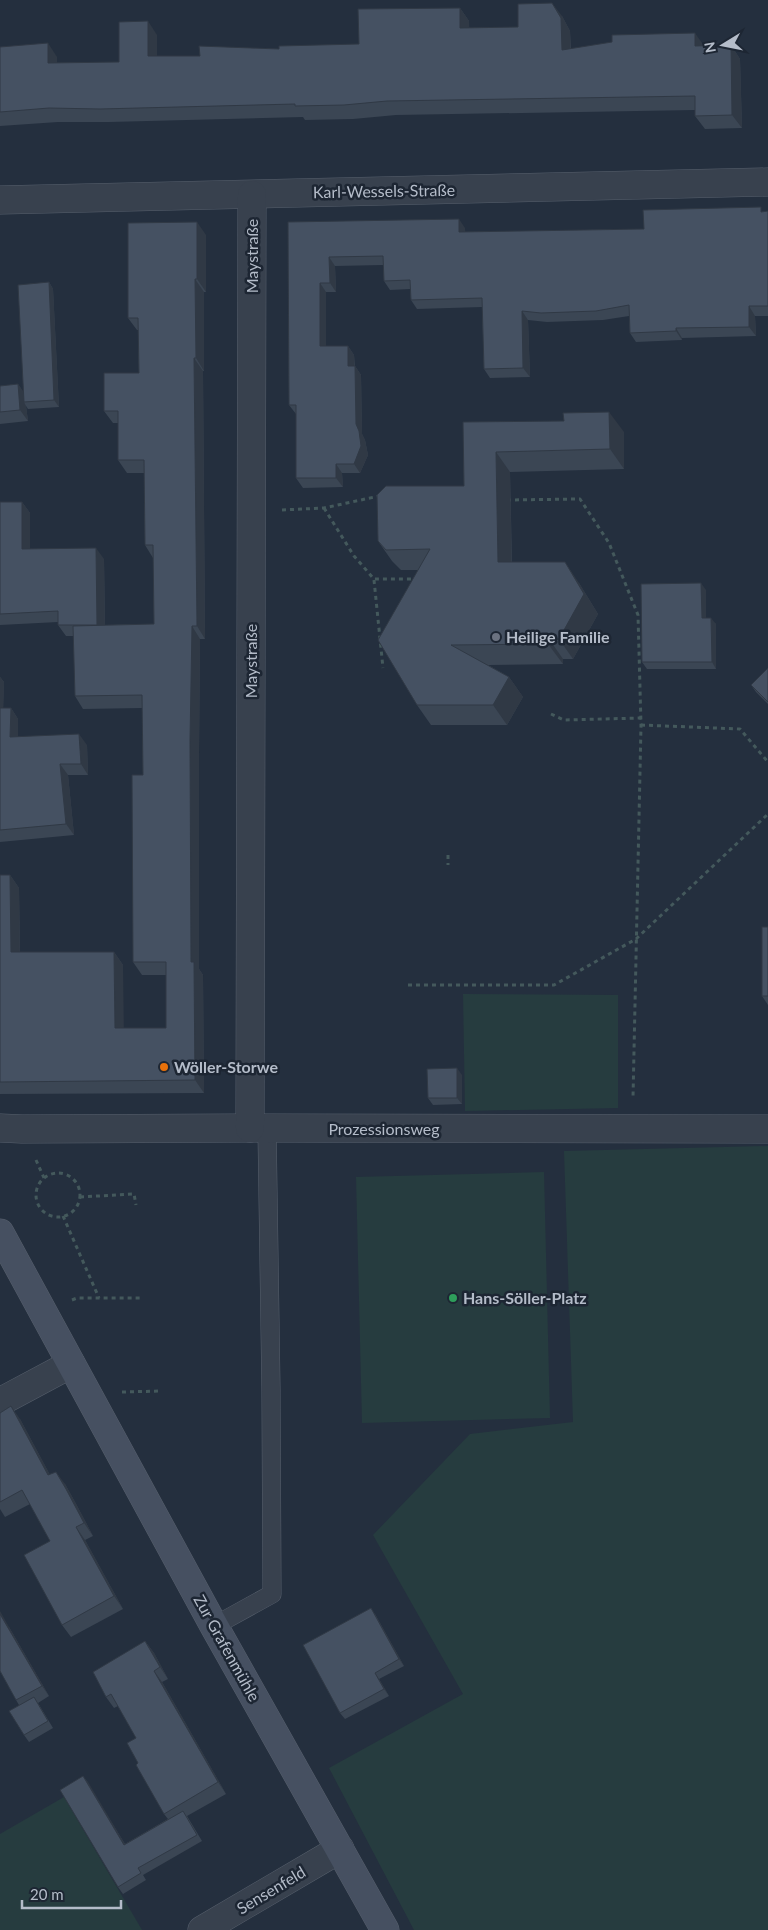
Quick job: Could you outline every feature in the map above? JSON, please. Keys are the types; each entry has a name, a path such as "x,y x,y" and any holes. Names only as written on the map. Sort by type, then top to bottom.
{"street":[{"name":"Karl-Wessels-Straße","path":"0,200 768,182"},
{"name":"Maystraße","path":"252,195 252,511 258,1128"},
{"name":"Prozessionsweg","path":"0,1128 768,1129"},
{"name":"Zur Grafenmühle","path":"0,1233 214,1626 384,1930"},
{"path":"0,1402 72,1364"},
{"name":"Sensenfeld","path":"202,1930 340,1849"}],"lane":[{"path":"214,1626 272,1594 271,1390 258,1128"}],"path":[{"path":"252,511 324,508 381,496"},
{"path":"502,500 580,499 609,543 638,615 641,726 633,1128"},
{"path":"324,508 354,556 374,579 384,668"},
{"path":"374,579 420,579"},
{"path":"551,714 564,720 641,718"},
{"path":"641,726 740,729 768,762"},
{"path":"408,985 554,985 636,939 768,814"},
{"path":"448,855 448,865"},
{"path":"53,1173 64,1174 72,1178 78,1186 80,1197 77,1207 63,1216 47,1215 39,1208 36,1197 37,1186 44,1178 53,1173"},
{"path":"80,1197 134,1194 136,1205"},
{"path":"63,1216 99,1298"},
{"path":"45,1315 77,1298 141,1298"}],"green space":[{"path":"463,994 618,995 618,1108 465,1111"},
{"path":"768,1146 768,1930 414,1930 329,1768 463,1694 373,1535 470,1434 573,1422 564,1151"},
{"name":"Hans-Söller-Platz","path":"544,1172 550,1418 362,1423 356,1177"},
{"path":"64,1797 142,1930 0,1930 0,1834"}],"building":[{"path":"552,3 561,18 562,50 612,42 612,35 695,33 695,46 731,45 732,115 695,116 695,96 387,101 344,105 295,106 295,104 100,109 49,108 0,112 0,47 48,43 48,63 119,62 119,22 148,21 148,56 200,56 199,46 279,49 279,46 359,44 358,9 460,8 460,28 518,27 518,4"},
{"path":"761,207 761,212 768,211 768,306 749,306 749,327 676,328 676,331 630,333 629,305 596,311 541,313 522,311 523,368 484,369 482,298 411,300 410,280 384,281 383,256 329,257 330,283 320,283 320,346 348,346 348,366 355,366 356,424 361,446 354,464 336,464 336,478 296,478 296,405 289,405 288,222 459,219 459,232 644,229 643,210"},
{"path":"197,222 197,279 195,279 196,358 194,358 197,626 192,626 190,740 191,962 194,962 195,1080 0,1082 0,875 10,875 11,952 114,952 115,1028 166,1028 166,962 133,962 132,775 143,775 142,695 75,696 73,626 154,624 153,545 145,545 144,460 118,460 118,411 104,411 104,373 139,373 138,318 128,318 128,223"},
{"path":"49,282 54,400 24,402 18,285"},
{"path":"18,384 20,410 0,412 0,386"},
{"path":"609,412 610,449 496,452 498,562 565,562 584,594 559,639 549,639 548,644 451,645 509,677 493,705 417,705 378,640 430,549 386,550 378,541 377,495 386,486 464,486 463,422 564,421 563,413"},
{"path":"0,502 22,502 22,549 96,548 97,625 58,625 58,611 0,614"},
{"path":"701,583 702,618 711,618 712,662 642,662 641,584"},
{"path":"768,668 768,702 751,685"},
{"path":"0,708 11,708 10,737 79,734 81,764 60,764 66,824 0,830"},
{"path":"762,927 768,927 768,996 762,996"},
{"path":"457,1068 457,1098 428,1098 427,1069"},
{"path":"11,1406 48,1475 56,1472 66,1489 84,1523 76,1527 114,1596 62,1625 24,1555 50,1541 22,1490 0,1502 0,1413"},
{"path":"371,1608 399,1659 375,1673 384,1689 340,1713 303,1645"},
{"path":"0,1614 42,1686 16,1700 0,1671"},
{"path":"145,1641 160,1667 154,1671 218,1782 164,1814 136,1765 138,1763 127,1743 136,1738 111,1694 106,1697 93,1672"},
{"path":"34,1697 48,1721 24,1735 9,1711"},
{"path":"83,1776 124,1845 183,1811 197,1835 138,1868 141,1873 118,1887 60,1790"}],"place":[{"name":"Heilige Familie","path":"496,637"},
{"name":"Wöller-Storwe","path":"164,1067"},
{"name":"Hans-Söller-Platz","path":"453,1298"}]}
